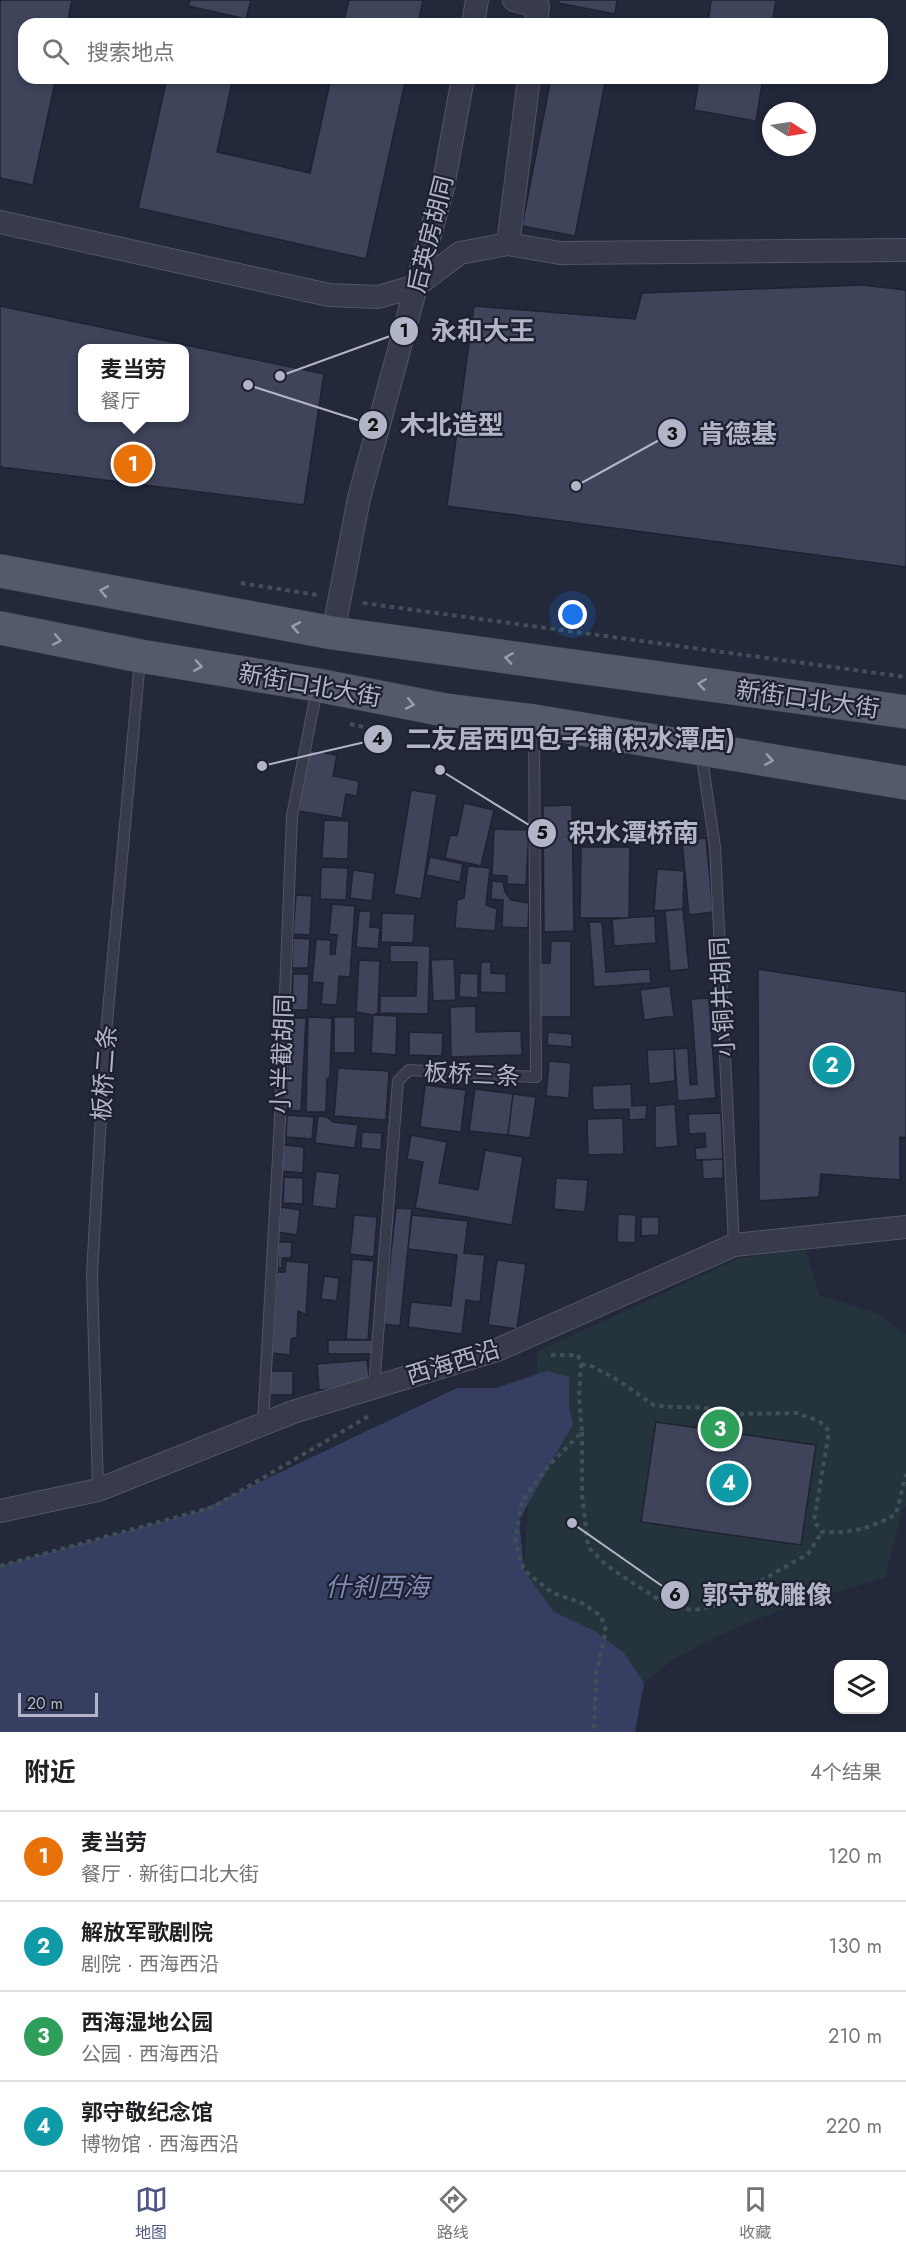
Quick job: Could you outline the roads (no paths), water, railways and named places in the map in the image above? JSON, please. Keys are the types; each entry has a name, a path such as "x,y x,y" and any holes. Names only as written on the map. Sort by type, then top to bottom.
{"main road":[{"name":"新街口北大街","path":"0,571 333,633 906,712"},
{"name":"新街口北大街","path":"0,628 140,656 317,685 445,710 534,721 906,783"}],"street":[{"path":"474,18 477,0"},
{"path":"514,0 538,6 537,18"},
{"name":"后英房胡同","path":"333,633 359,498 443,187 462,84"},
{"path":"508,244 528,84"},
{"path":"0,222 329,295 378,297 416,286 460,253 508,244 560,253 906,250"},
{"name":"西海西沿","path":"0,1511 98,1490 293,1412 497,1350 734,1245 906,1227"}],"lane":[{"name":"板桥二条","path":"98,1490 92,1274 105,1044 140,656"},
{"name":"小半截胡同","path":"263,1424 280,1120 292,816 317,685"},
{"name":"板桥三条","path":"374,1387 398,1081 409,1070 536,1077 534,721"},
{"name":"小铜井胡同","path":"701,749 714,848 734,1245"}],"water":[{"name":"什刹西海","path":"547,1371 569,1377 569,1407 573,1424 519,1520 524,1570 554,1612 595,1631 624,1653 644,1683 635,1732 0,1732 0,1566 197,1512 457,1388 496,1388"}],"place":[{"name":"永和大王","path":"280,376"},
{"name":"木北造型","path":"248,385"},
{"name":"麦当劳","path":"133,464"},
{"name":"肯德基","path":"576,486"},
{"name":"二友居西四包子铺(积水潭店)","path":"262,766"},
{"name":"积水潭桥南","path":"440,770"},
{"name":"解放军歌剧院","path":"832,1065"},
{"name":"西海湿地公园","path":"720,1429"},
{"name":"郭守敬纪念馆","path":"729,1483"},
{"name":"郭守敬雕像","path":"572,1523"}]}
